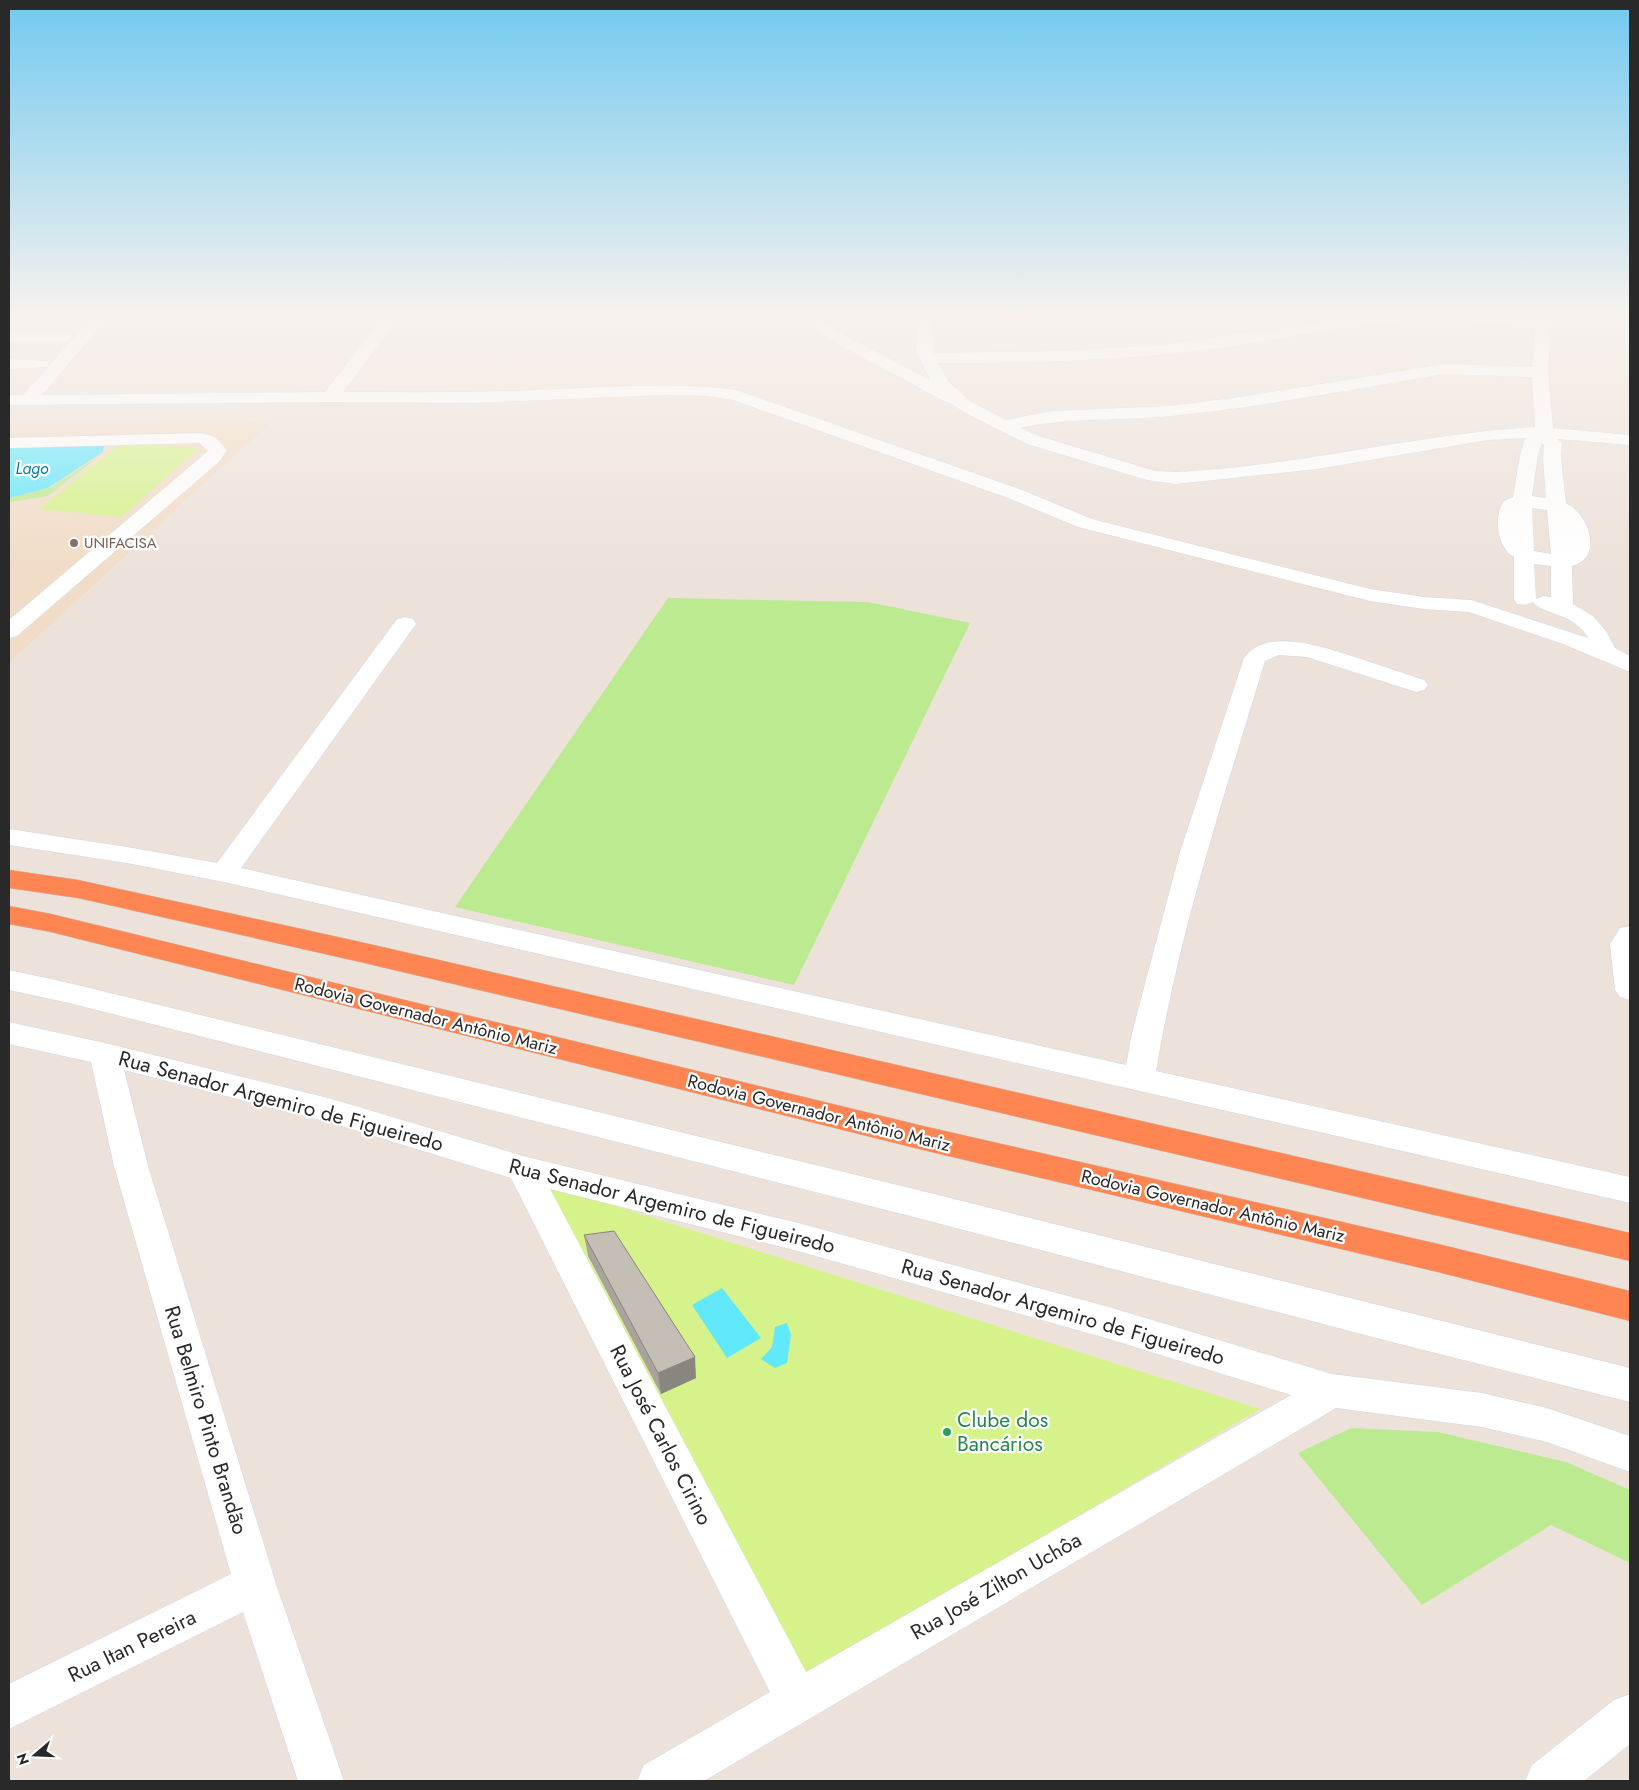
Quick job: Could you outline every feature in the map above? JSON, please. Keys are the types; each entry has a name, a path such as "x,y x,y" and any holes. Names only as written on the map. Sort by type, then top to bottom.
{"highway":[{"path":"9,878 78,889 365,954 1630,1248"},
{"name":"Rodovia Governador Antônio Mariz","path":"9,915 51,923 914,1136 1438,1258 1630,1306"}],"street":[{"path":"743,399 1015,494 1086,523 1370,595 1424,603 1471,606 1605,652 1630,665"},
{"path":"952,399 1003,426 1036,441 1154,476 1176,478 1317,463 1488,434 1544,434 1630,440"},
{"path":"957,399 964,405"},
{"path":"1003,426 1052,416 1170,411 1262,399"},
{"path":"1542,399 1544,434 1553,444 1557,506"},
{"path":"1522,501 1529,455 1534,440 1544,434"},
{"path":"9,444 201,438 209,440 218,450 214,458 9,630"},
{"path":"1522,501 1557,506 1574,518 1581,548 1579,554 1562,562 1525,556 1511,545 1509,530 1510,507 1513,504 1522,501"},
{"path":"1525,556 1526,599"},
{"path":"1562,562 1560,574 1562,607"},
{"path":"1471,606 1504,599 1526,599 1562,607 1594,629 1605,652"},
{"path":"224,873 405,624"},
{"path":"1139,1079 1147,1033 1193,852 1255,658 1278,649 1300,649 1416,684"},
{"path":"9,838 127,855 224,873 1630,1190"},
{"path":"1630,935 1624,944 1630,990"},
{"path":"9,980 69,993 922,1205 1398,1328 1630,1385"},
{"name":"Rua Senador Argemiro de Figueiredo","path":"9,1033 105,1054 332,1111 523,1169 798,1237 1109,1323 1332,1391 1482,1410 1547,1425 1630,1454"},
{"name":"Rua Belmiro Pinto Brandão","path":"105,1054 131,1166 255,1584 321,1781"},
{"name":"Rua José Carlos Cirino","path":"523,1169 798,1701"},
{"name":"Rua José Zilton Uchôa","path":"660,1781 1332,1391"},
{"name":"Rua Itan Pereira","path":"9,1707 255,1584"},
{"path":"1548,1781 1630,1716"}],"shaded area":[{"name":"UNIFACISA","path":"271,422 9,663 9,423"}],"green space":[{"path":"121,443 199,448 121,517 39,509"},
{"path":"103,453 48,496 9,502 9,498 50,488"},
{"path":"668,598 868,602 970,623 794,985 455,907"},
{"name":"Clube dos Bancários","path":"539,1182 1260,1409 803,1678"},
{"path":"1351,1428 1438,1432 1566,1462 1630,1490 1630,1563 1551,1525 1422,1605 1298,1453"}],"water":[{"name":"Lago","path":"9,445 104,445 103,452 48,488 9,498"},
{"path":"722,1288 761,1338 727,1358 692,1305"},
{"path":"787,1323 791,1335 787,1363 775,1368 761,1359 772,1347 775,1327"}],"building":[{"path":"614,1231 695,1357 658,1373 584,1235"}],"place":[{"name":"UNIFACISA","path":"74,543"},
{"name":"Clube dos Bancários","path":"947,1432"}]}
